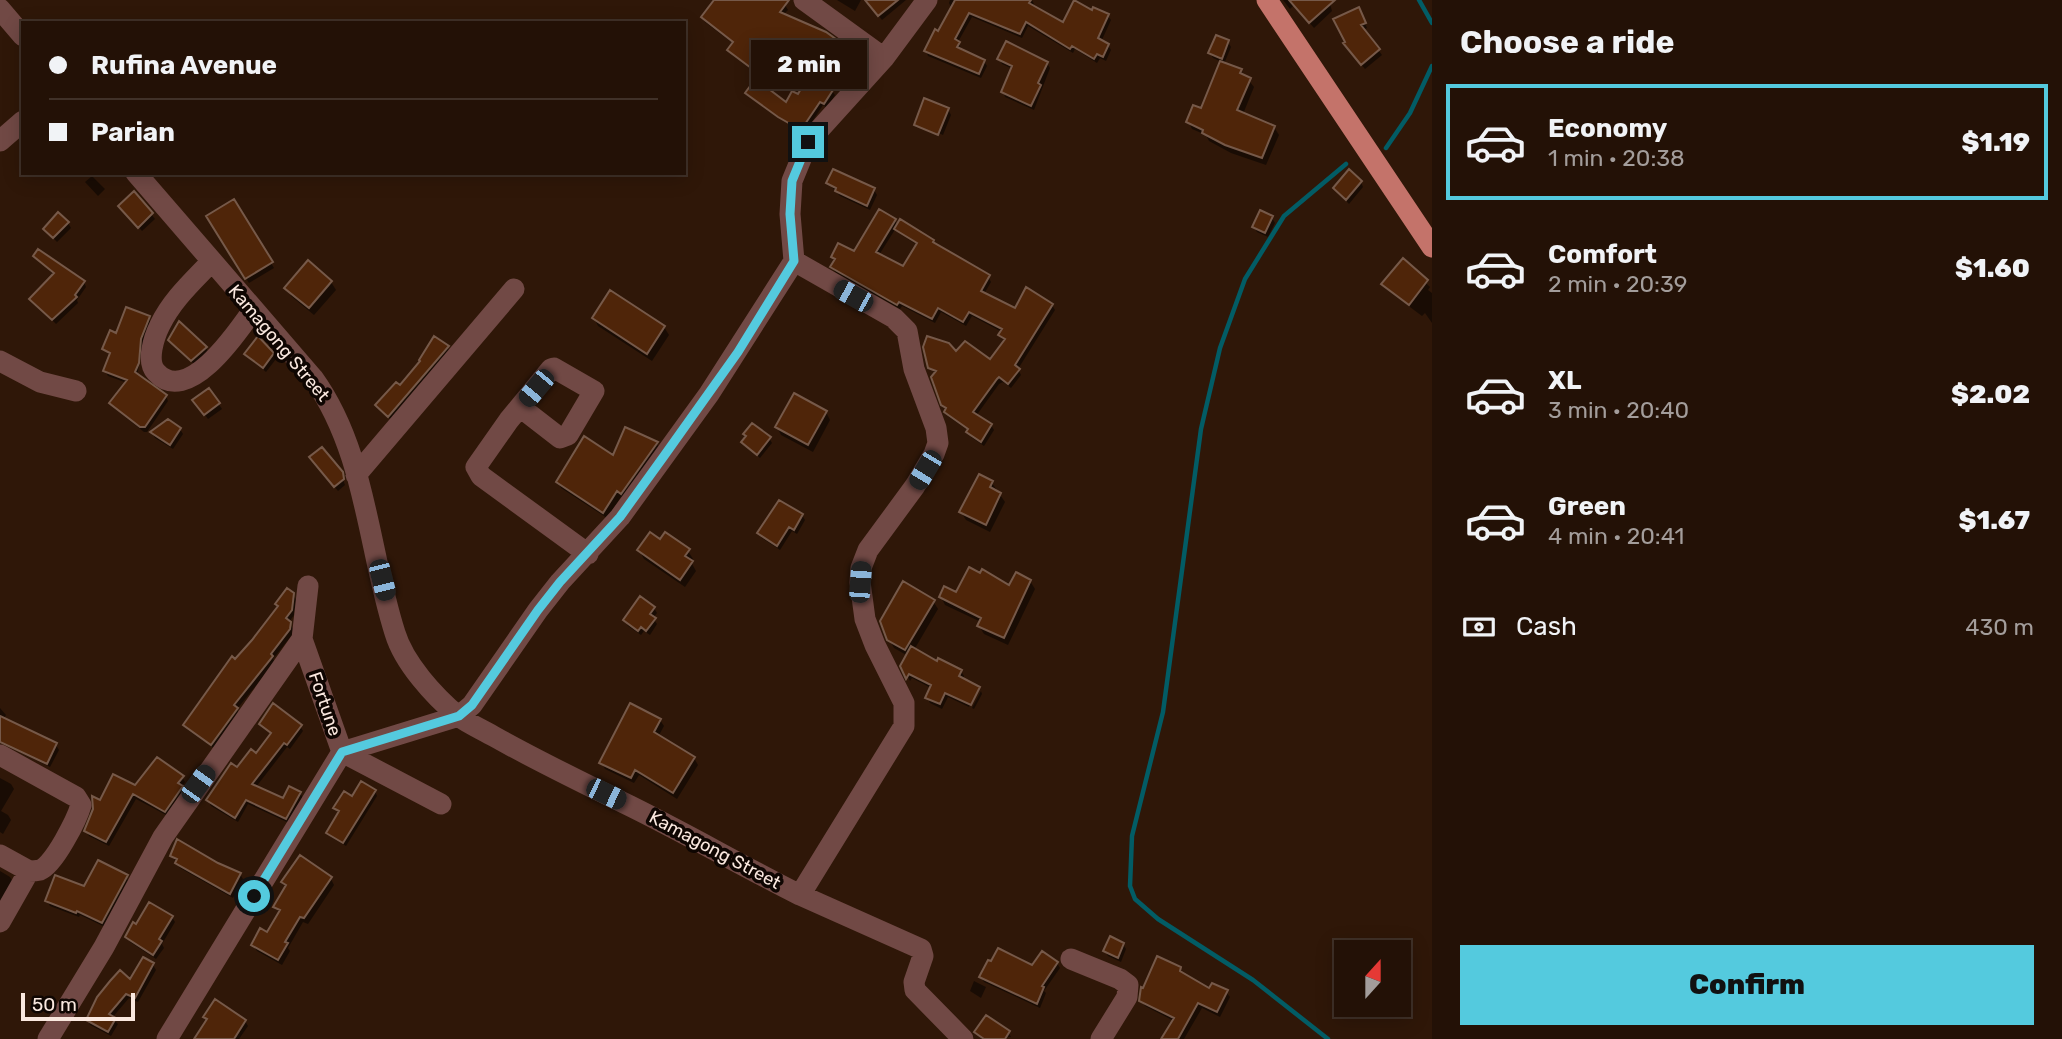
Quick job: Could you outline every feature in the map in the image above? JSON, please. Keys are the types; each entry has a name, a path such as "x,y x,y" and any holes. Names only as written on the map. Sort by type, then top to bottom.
{"main road":[{"path":"1267,0 1432,247"}],"street":[{"path":"804,0 884,58"},
{"path":"167,1039 342,752 459,716 472,705 560,582 620,517 738,352 794,261 790,214 792,181 808,142 884,58 927,0"},
{"path":"0,9 21,34"},
{"path":"0,141 21,123"},
{"name":"Kamagong Street","path":"138,175 329,400 343,431 356,475 395,634 405,656 422,680 459,716 535,759 671,826 800,895 921,950 923,956 914,982 915,990 963,1039"},
{"path":"794,261 894,318 907,331 914,369 938,436 934,454 915,486 868,550 861,568 860,582 866,619 875,645 904,703 904,726 800,895"},
{"path":"211,262 174,301 159,327 151,364 156,372 174,382 201,371 229,344 253,310"},
{"path":"356,475 514,289"},
{"path":"0,361 40,382 76,391"},
{"path":"520,407 476,467 478,472 481,477 588,554"},
{"name":"Fortune","path":"308,586 302,639 342,752 441,804"},
{"path":"48,1039 104,947 163,837 302,639"},
{"path":"0,755 76,797 80,805 47,866 29,871 0,855"},
{"path":"0,922 29,871"},
{"path":"1071,959 1120,979 1128,985 1127,997 1101,1039"}],"building":[{"path":"714,0 789,0 780,12 826,32 861,57 854,70 813,49 810,56 793,48 765,86 786,102 792,91 798,94 809,75 833,90 824,104 820,102 801,130 745,93 759,74 727,50 733,42 701,17"},
{"path":"865,0 898,0 878,16"},
{"path":"955,0 1031,0 1029,3 1063,22 1074,0 1092,10 1093,7 1109,14 1098,38 1109,44 1103,57 1097,54 1094,59 1072,46 1070,49 1026,22 1020,34 969,13 955,39 960,42 957,47 985,60 979,74 924,51"},
{"path":"1289,0 1335,0 1309,23"},
{"path":"1359,7 1366,23 1361,25 1380,49 1361,65 1343,43 1345,42 1333,19"},
{"path":"1216,35 1229,40 1222,59 1208,53"},
{"path":"1006,41 1048,62 1031,106 1001,92 1012,66 997,59"},
{"path":"1220,61 1242,69 1240,73 1251,78 1237,110 1275,126 1262,158 1225,145 1186,122 1193,105 1201,108"},
{"path":"924,98 949,108 938,135 914,125"},
{"path":"833,169 875,188 867,206 835,191 836,188 826,183"},
{"path":"1349,169 1362,181 1346,200 1333,188"},
{"path":"134,191 153,213 138,228 118,206"},
{"path":"234,199 273,262 245,279 206,216"},
{"path":"879,209 896,219 876,252 903,266 917,243 894,229 900,219 990,275 981,291 1015,308 1026,287 1053,304 1015,365 1020,369 1008,384 999,377 973,412 992,424 981,442 944,412 946,408 941,405 931,377 936,371 928,368 923,347 927,336 949,343 956,351 965,341 990,359 1005,339 998,335 1002,329 969,312 963,322 938,308 932,319 899,302 897,305 830,267 835,259 831,257 838,243 854,251"},
{"path":"1260,210 1273,216 1265,233 1252,227"},
{"path":"58,212 69,222 53,238 43,229"},
{"path":"38,249 85,281 75,295 77,297 52,320 29,299 54,273 33,256"},
{"path":"1403,258 1428,280 1409,305 1381,284"},
{"path":"308,260 332,281 309,308 284,288"},
{"path":"610,290 665,326 647,354 592,318"},
{"path":"126,307 150,316 141,339 139,363 135,372 167,395 145,427 140,427 109,403 127,380 103,371 110,353 102,349 110,330 116,333"},
{"path":"179,321 207,347 191,361 168,340"},
{"path":"258,336 274,353 263,368 244,354"},
{"path":"434,336 449,346 388,417 375,405 396,382 400,385 420,361"},
{"path":"209,388 220,403 204,415 192,400"},
{"path":"794,393 827,411 808,445 775,427"},
{"path":"168,419 181,428 170,445 150,432"},
{"path":"752,423 771,437 757,455 741,442 746,436 743,434"},
{"path":"625,427 658,442 621,494 617,491 603,513 556,482 584,436 613,455"},
{"path":"322,447 343,472 344,479 334,487 309,457"},
{"path":"979,474 993,481 990,487 1001,493 986,525 959,512"},
{"path":"779,500 803,514 794,530 789,527 777,546 757,533"},
{"path":"650,532 660,539 665,532 690,549 685,556 693,561 680,580 637,550"},
{"path":"969,567 980,573 982,569 1009,585 1016,572 1031,580 1004,638 977,626 981,618 939,597 944,586 956,592"},
{"path":"903,581 935,600 905,650 887,640 880,621"},
{"path":"287,588 294,593 292,610 286,618 291,622 290,629 271,654 273,656 234,705 238,708 211,745 183,725 232,656 235,659 278,606 275,604"},
{"path":"640,596 655,607 650,614 656,618 646,631 641,627 638,631 623,620"},
{"path":"911,646 937,661 938,658 962,670 959,676 980,687 971,705 945,693 940,704 925,698 931,685 909,674 906,679 900,666"},
{"path":"273,703 302,725 252,784 283,798 289,786 301,792 286,819 246,800 235,818 206,800 231,763 237,767 251,749 256,753 271,733 259,724"},
{"path":"630,703 661,719 654,732 695,757 673,793 635,770 631,778 599,763"},
{"path":"0,716 57,743 47,764 0,742"},
{"path":"157,757 184,776 178,783 183,786 165,812 133,794 106,842 84,831 93,809 92,796 100,800 113,774 135,785"},
{"path":"361,781 376,790 343,843 326,833 339,811 333,808 344,791 352,796"},
{"path":"177,839 241,873 230,894 175,863 177,859 170,856"},
{"path":"300,855 332,877 304,918 300,917 278,960 251,945 260,928 267,932 280,910 273,907 286,885 281,882"},
{"path":"98,860 128,875 102,923 77,911 76,913 45,901 55,875 84,886"},
{"path":"149,902 173,916 153,955 125,937"},
{"path":"1110,936 1124,943 1118,958 1103,951"},
{"path":"998,948 1032,965 1042,951 1058,962 1042,986 1044,987 1037,1004 979,977"},
{"path":"1157,956 1181,967 1180,971 1209,988 1212,983 1228,990 1217,1012 1198,1003 1178,1039 1161,1039 1174,1018 1139,1001 1141,987 1143,988"},
{"path":"143,957 154,963 135,998 126,994 109,1014 116,1018 108,1032 86,1020 97,997 110,981 120,970 130,979"},
{"path":"215,999 246,1020 234,1039 194,1039 207,1019 203,1017"},
{"path":"986,1015 1010,1031 1005,1039 984,1039 974,1032"}],"waterway":[{"path":"1419,0 1432,23"},
{"path":"1386,148 1410,113 1432,66"},
{"path":"1328,1039 1253,980 1158,919 1135,899 1130,886 1132,836 1163,712 1201,429 1220,348 1245,279 1284,216 1346,164"}],"route":[{"path":"254,896 342,752 459,716 486,687 560,582 620,517 738,352 794,261 790,214 792,181 808,142"}]}
